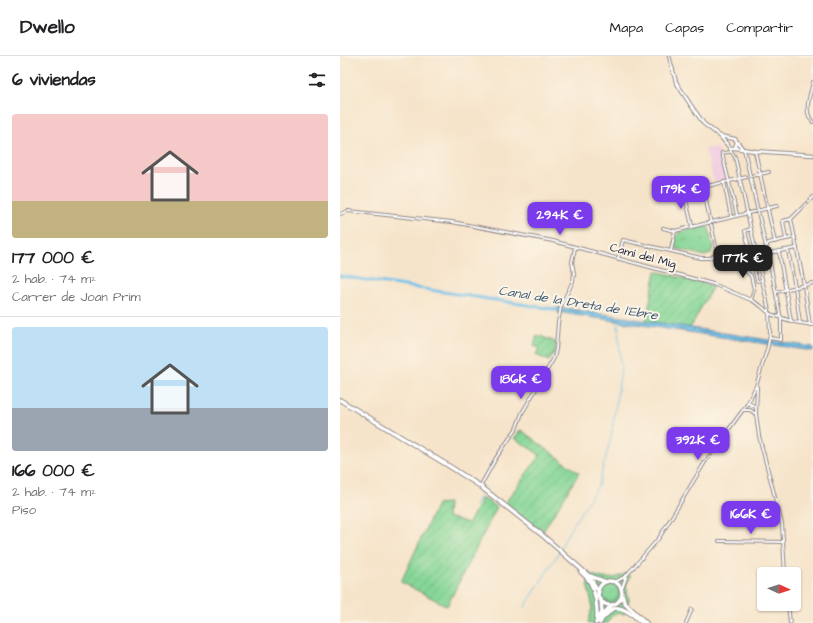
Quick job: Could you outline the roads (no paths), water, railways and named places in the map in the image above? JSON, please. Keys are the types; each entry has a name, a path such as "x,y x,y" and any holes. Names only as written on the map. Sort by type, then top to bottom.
{"main road":[{"path":"340,400 480,486 560,550 589,576 598,592 601,600 602,612 599,622"},
{"path":"573,562 576,568 589,580 592,587 599,622"},
{"path":"589,576 618,585 625,603 646,623"},
{"path":"598,592 601,586 606,582"},
{"path":"599,622 605,612 620,599 621,592"},
{"path":"601,600 606,604 624,607 642,623"},
{"path":"599,622 609,611 616,608 624,609 633,615"}],"street":[{"path":"669,56 676,82 702,122 710,130 720,136 735,139 743,148 768,253 781,319 781,340 769,339"},
{"path":"813,82 807,110 808,115 813,122"},
{"path":"720,136 735,157"},
{"path":"727,145 727,141 730,138"},
{"path":"611,582 626,576 659,538 705,462 748,404 758,382 768,345 770,314 735,157 737,142"},
{"path":"730,149 743,148 755,152 813,155"},
{"path":"731,152 722,154 737,215"},
{"path":"755,152 775,242"},
{"path":"672,194 769,172"},
{"path":"724,182 731,217"},
{"path":"618,259 622,240 701,258 710,258 714,255 716,246 703,187"},
{"path":"684,191 692,226"},
{"path":"786,239 782,222 791,220 813,197"},
{"path":"663,228 676,231 777,206"},
{"name":"Camí del Mig","path":"340,214 348,211 452,222 494,231 539,238 713,284 751,300 770,314 781,319 811,325"},
{"path":"791,220 811,325"},
{"path":"751,229 745,231 757,281 762,280"},
{"path":"671,251 676,231"},
{"path":"751,256 766,248 768,243 795,237"},
{"path":"480,486 516,428 522,413 554,358 561,308 573,281 574,274 572,262 575,248"},
{"path":"768,253 797,248"},
{"path":"788,250 800,323"},
{"path":"779,252 791,321"},
{"path":"744,259 747,272 751,276 754,290 751,300"},
{"path":"776,292 813,283"},
{"path":"758,382 756,414 759,436 780,511 785,567"},
{"path":"748,404 753,404 756,406"},
{"path":"748,404 751,410 756,414"},
{"path":"743,410 751,410"},
{"path":"719,540 783,542"},
{"path":"621,592 626,576"},
{"path":"686,623 692,609"},
{"path":"789,611 790,623"}],"water":[{"path":"558,307 813,347 813,351 557,312"}],"waterway":[{"name":"Canal de la Dreta de l'Ebre","path":"340,276 560,310"},
{"path":"560,549 569,531 598,486 611,438 621,369 618,324"},
{"path":"481,482 494,459"},
{"path":"475,506 482,492"},
{"path":"525,607 559,552"}]}
